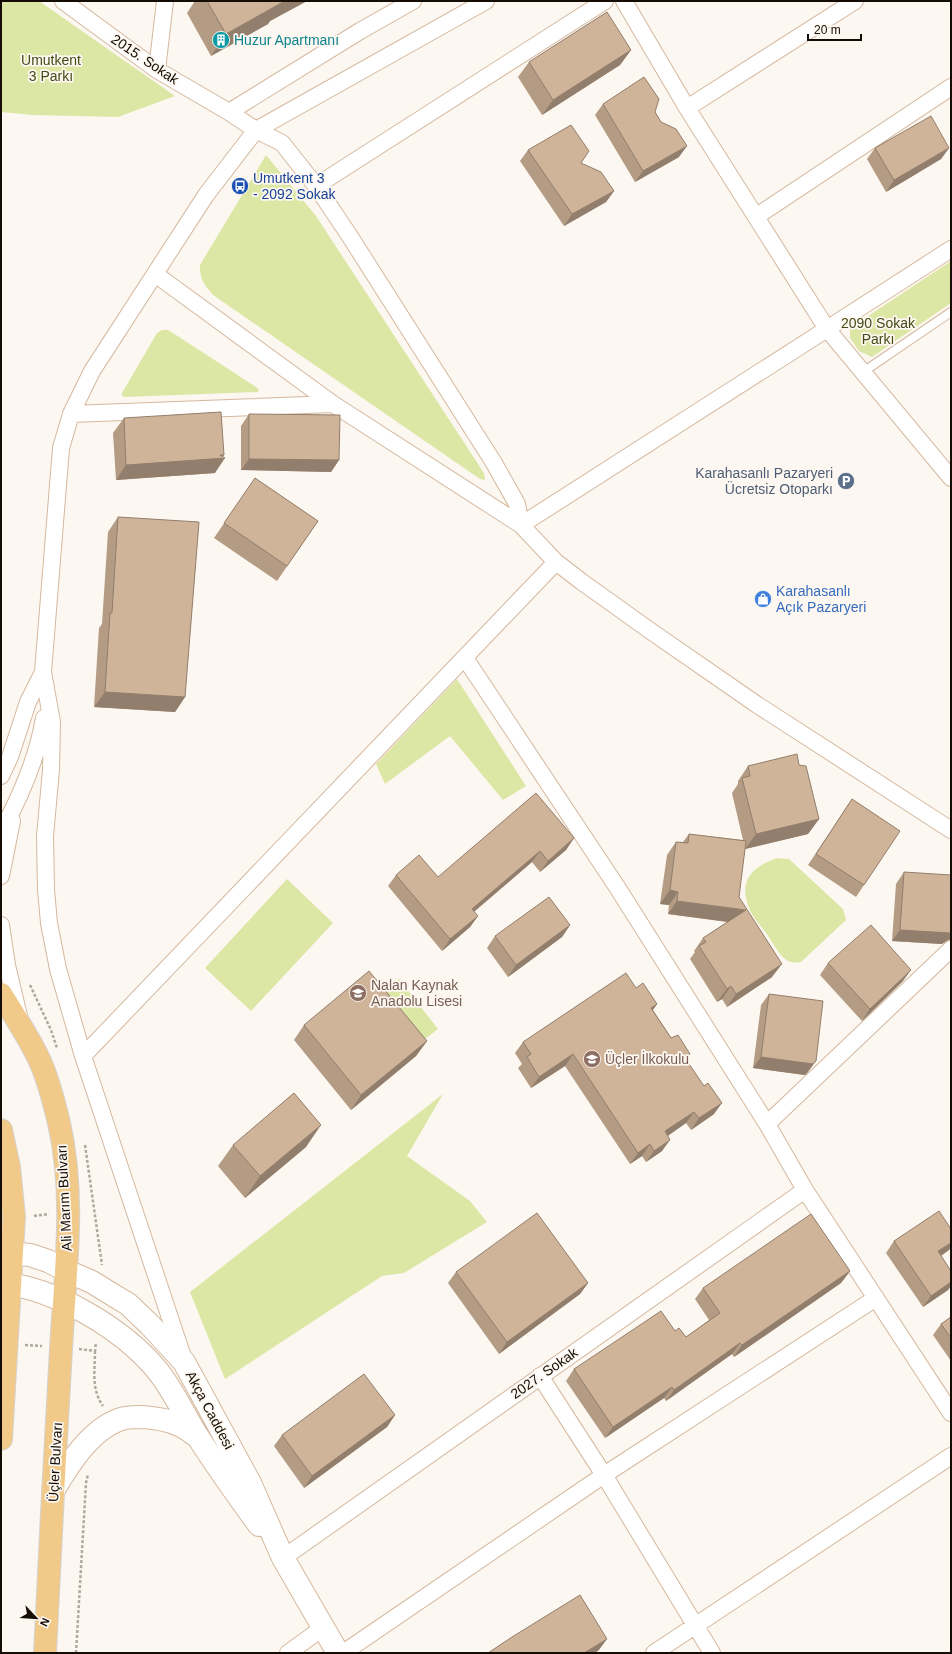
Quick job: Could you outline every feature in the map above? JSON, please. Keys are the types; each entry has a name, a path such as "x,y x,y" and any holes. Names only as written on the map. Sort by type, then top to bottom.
{"main road":[{"name":"Ali Marım Bulvarı","path":"1,994 23,1029 39,1060 59,1124 65,1158 67,1190 67,1271"},
{"path":"1,1130 9,1168 13,1202 7,1252 1,1439"},
{"name":"Üçler Bulvarı","path":"45,1653 61,1347 67,1271"}],"street":[{"name":"2015. Sokak","path":"63,1 157,70 229,112 256,130 282,143 316,186 494,463 517,504 522,525"},
{"path":"157,70 164,1"},
{"path":"229,112 360,31 413,1"},
{"path":"184,1362 83,1056 58,969 49,923 46,890 45,836 52,722 43,672 60,448 71,414 92,371 206,195 256,130 486,1"},
{"path":"316,186 605,1"},
{"path":"624,1 687,108 757,216 827,329 950,474"},
{"path":"687,108 855,1"},
{"path":"757,216 951,87"},
{"path":"522,525 951,249"},
{"path":"155,274 333,404 522,525 556,562 582,582 756,704 951,830"},
{"path":"71,414 333,404"},
{"path":"83,1056 556,562"},
{"path":"465,658 617,887 766,1124 805,1190 951,1414"},
{"path":"1,776 10,757 28,702 43,672"},
{"path":"1,832 27,782 38,747 44,718 46,694"},
{"path":"1,876 16,803"},
{"path":"1,925 7,965 23,1029"},
{"path":"766,1124 951,949"},
{"name":"2027. Sokak","path":"283,1558 805,1190"},
{"name":"Akça Caddesi","path":"7,1252 30,1255 48,1261 92,1282 128,1304 158,1333 184,1362 250,1483 283,1558 338,1653"},
{"path":"6,1284 32,1289 65,1303 115,1332 143,1355 172,1390 198,1437 235,1493 283,1558"},
{"path":"343,1653 604,1476 876,1298"},
{"path":"540,1376 604,1476 712,1653"},
{"path":"53,1491 82,1448 91,1439 114,1422 125,1418 150,1418 179,1425 198,1437"},
{"path":"654,1653 951,1456"},
{"path":"288,1653 324,1627"}],"lane":[{"path":"863,372 951,312"}],"path":[{"path":"95,1351 94,1390 98,1400 114,1422"},
{"path":"76,1653 86,1483 89,1472"}],"green space":[{"name":"Umutkent 3 Parkı","path":"1,1 39,1 175,96 118,117 33,115 1,112"},
{"path":"266,155 316,216 484,473 485,480 480,479 213,295 205,285 200,274 200,265"},
{"name":"2090 Sokak Parkı","path":"951,261 951,303 872,357 859,351 850,338 850,328"},
{"path":"162,330 168,330 173,333 259,389 258,392 122,396 122,393 157,333"},
{"path":"457,679 526,786 503,800 450,736 385,784 376,764"},
{"path":"777,858 789,859 843,909 846,920 801,962 790,962 781,956 752,915 746,898 746,882 754,870"},
{"path":"287,879 333,923 251,1011 205,968"},
{"path":"399,979 438,1029 412,1049 372,999"},
{"path":"443,1094 407,1156 470,1201 487,1222 404,1273 382,1276 225,1379 190,1292"}],"building":[{"path":"207,1 282,1 283,2 226,34"},
{"path":"607,12 631,50 553,100 529,62"},
{"path":"644,77 659,99 655,112 661,122 676,129 687,146 643,171 603,104"},
{"path":"931,116 949,148 894,180 875,148"},
{"path":"571,125 589,151 581,163 601,172 614,191 572,214 528,150"},
{"path":"221,412 224,455 220,455 225,458 126,465 124,418"},
{"path":"249,414 340,415 339,460 249,459"},
{"path":"255,478 318,521 287,566 224,523"},
{"path":"118,517 199,522 185,697 105,692"},
{"path":"797,754 799,765 806,766 819,819 756,834 742,778 750,776 748,766"},
{"path":"536,793 574,838 548,861 540,851 472,909 478,916 450,939 396,875 419,855 438,877"},
{"path":"852,799 900,831 864,885 816,854"},
{"path":"689,834 746,841 739,897 782,964 736,994 731,986 727,989 699,946 706,942 703,938 746,910 677,901 678,892 670,890 676,842 688,843"},
{"path":"904,872 951,875 950,933 900,930"},
{"path":"549,897 570,925 516,965 495,936"},
{"path":"871,925 911,970 870,1009 828,963"},
{"path":"369,971 427,1041 361,1095 304,1025"},
{"path":"626,973 636,988 643,983 657,1004 651,1008 671,1038 678,1035 690,1054 685,1058 704,1086 708,1083 722,1103 699,1118 694,1112 665,1131 670,1140 654,1151 650,1144 638,1153 573,1054 539,1077 527,1057 531,1054 523,1042"},
{"path":"769,994 823,1001 816,1061 813,1064 761,1057"},
{"path":"294,1093 321,1125 260,1176 233,1145"},
{"path":"939,1211 951,1229 951,1243 938,1251 951,1271 951,1282 931,1296 894,1241"},
{"path":"537,1213 588,1283 507,1342 456,1272"},
{"path":"811,1214 850,1271 742,1345 740,1343 674,1390 672,1387 613,1427 574,1369 661,1311 675,1331 679,1328 686,1337 720,1313 703,1288"},
{"path":"951,1317 951,1338 941,1324"},
{"path":"364,1374 395,1415 312,1476 282,1435"},
{"path":"580,1595 607,1639 584,1653 488,1653 512,1637"}],"place":[{"name":"Huzur Apartmanı","path":"221,40"},
{"name":"Umutkent 3 - 2092 Sokak","path":"240,186"},
{"name":"Karahasanlı Pazaryeri Ücretsiz Otoparkı","path":"846,481"},
{"name":"Karahasanlı Açık Pazaryeri","path":"763,599"},
{"name":"Nalan Kaynak Anadolu Lisesi","path":"358,993"},
{"name":"Üçler İlkokulu","path":"592,1059"}]}
